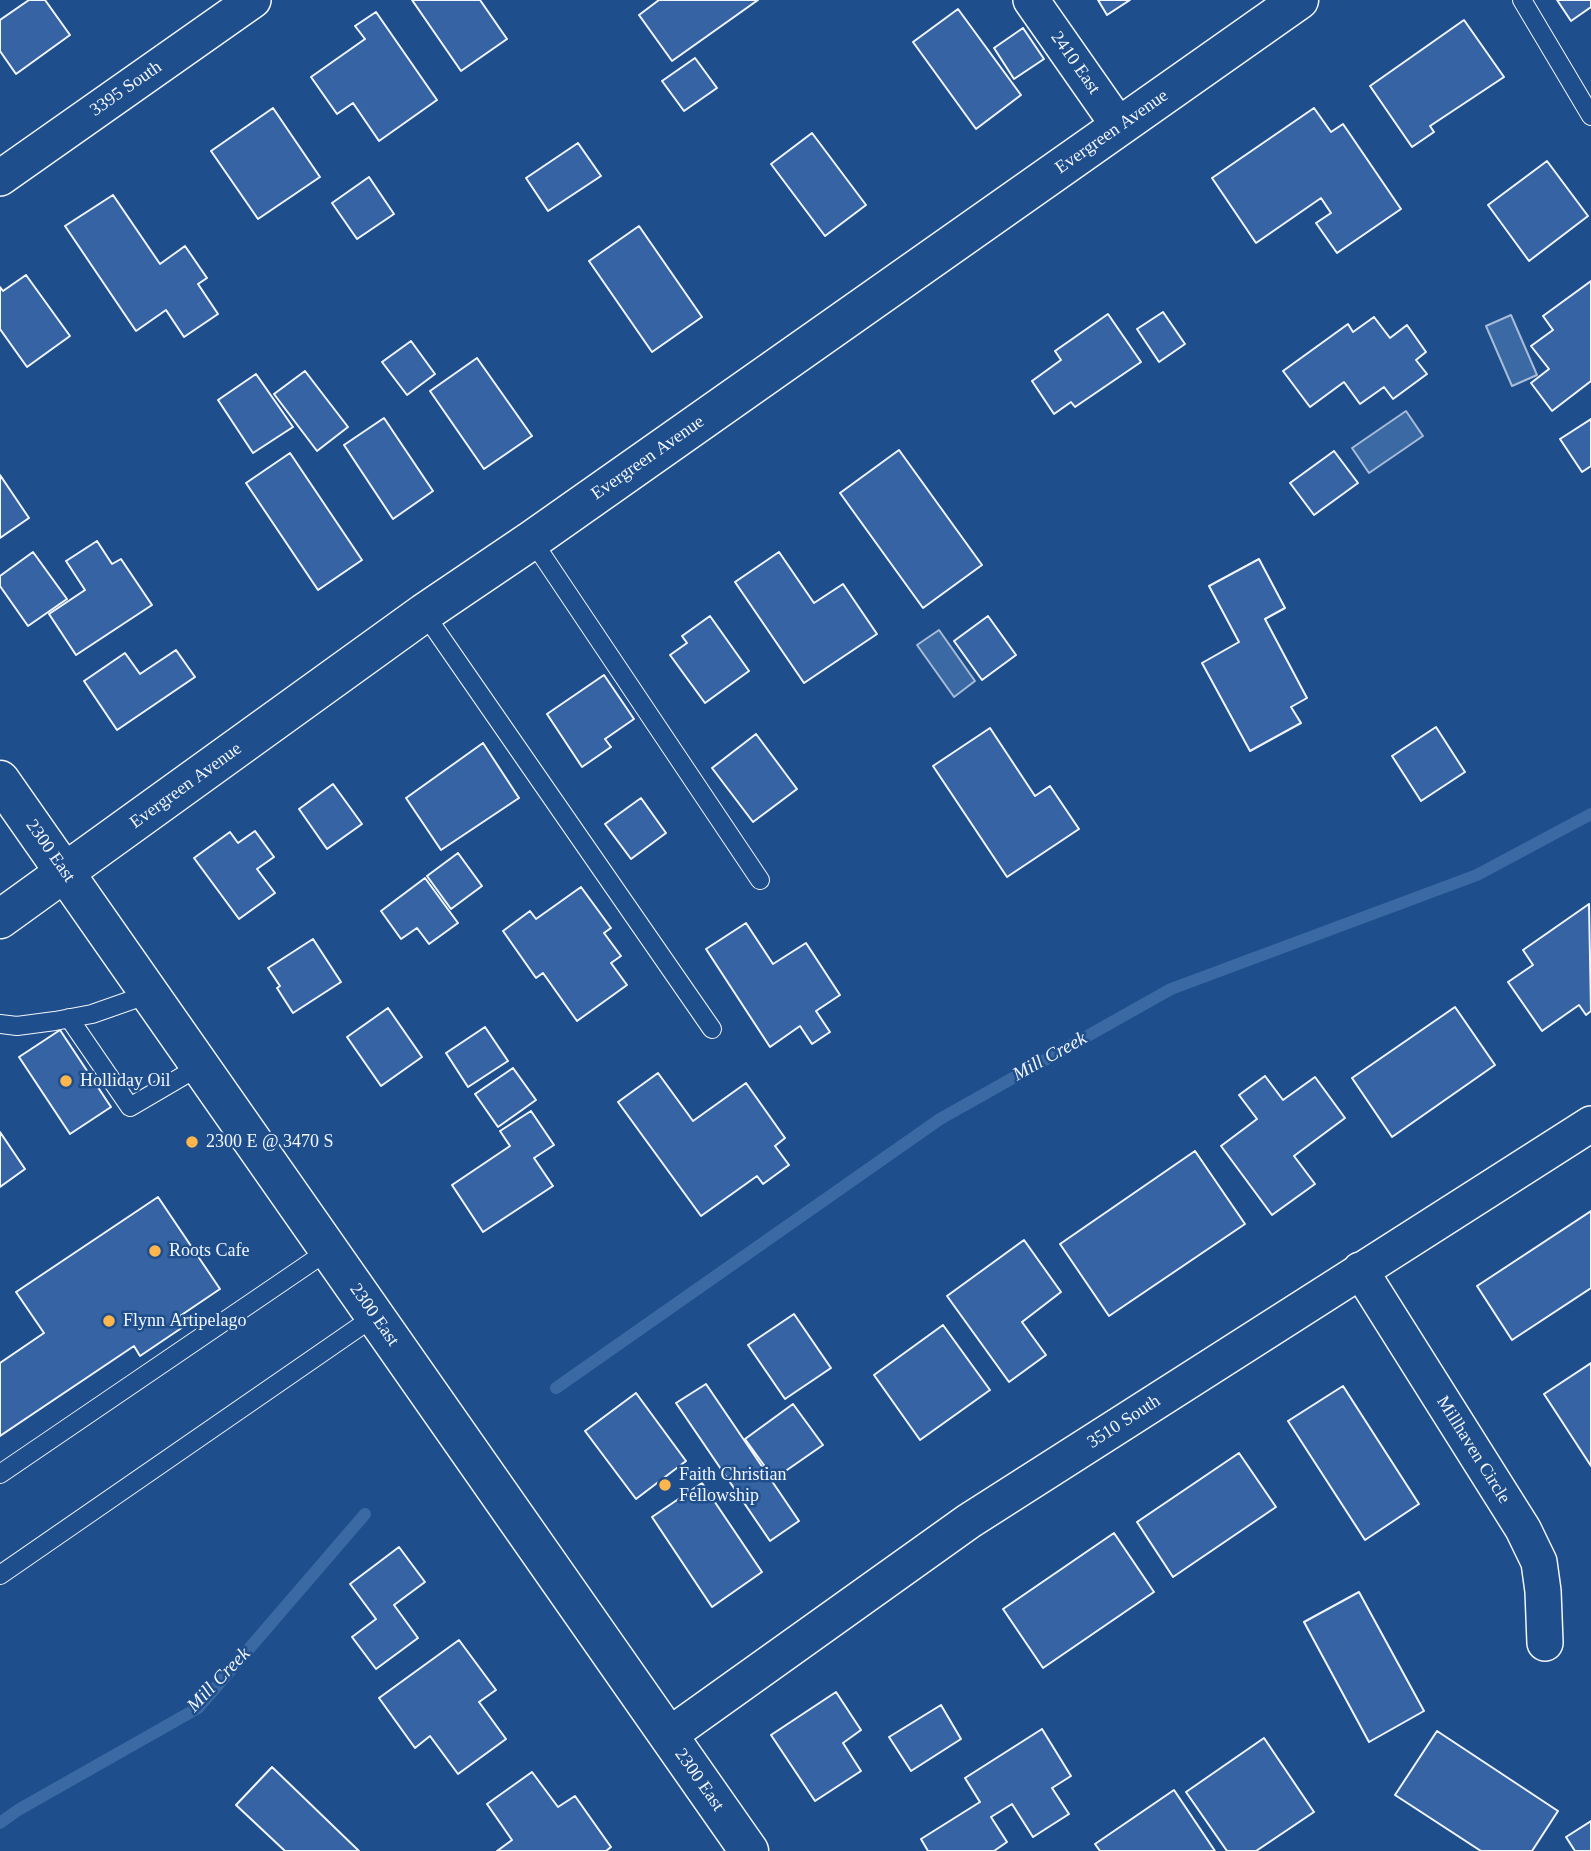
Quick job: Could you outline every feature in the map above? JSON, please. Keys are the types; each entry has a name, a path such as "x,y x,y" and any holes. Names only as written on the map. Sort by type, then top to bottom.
{"street":[{"name":"3395 South","path":"0,178 253,0"},
{"name":"2410 East","path":"1031,0 1119,126"},
{"name":"Evergreen Avenue","path":"0,919 424,613 532,540 1299,0"},
{"name":"2300 East","path":"0,780 749,1851"},
{"name":"3510 South","path":"668,1736 969,1521 1591,1124"},
{"name":"Millhaven Circle","path":"1360,1270 1523,1529 1539,1562 1544,1591 1545,1643"}],"lane":[{"path":"1522,0 1591,116"},
{"path":"532,540 760,880"},
{"path":"424,613 712,1029"},
{"path":"0,1024 17,1026 69,1018 149,993"},
{"path":"69,1018 130,1107 200,1066"},
{"path":"0,1474 329,1251"},
{"path":"0,1575 375,1316"}],"water":[{"path":"1511,315 1537,375 1512,386 1486,326"},
{"path":"1406,411 1423,436 1369,473 1352,448"},
{"path":"939,630 975,681 954,697 917,645"}],"building":[{"path":"29,0 45,0 70,35 16,74 0,51 0,20"},
{"path":"412,0 480,0 507,39 461,71"},
{"path":"659,0 758,0 672,61 639,15"},
{"path":"1098,0 1130,0 1107,15"},
{"path":"1557,0 1591,0 1591,7 1571,21"},
{"path":"958,9 1021,95 976,129 913,42"},
{"path":"376,12 437,100 379,141 353,103 337,114 311,77 365,39 355,26"},
{"path":"1464,20 1504,77 1430,126 1434,132 1412,147 1370,86"},
{"path":"1023,28 1044,59 1014,79 994,48"},
{"path":"695,58 717,88 684,111 662,81"},
{"path":"273,108 320,177 258,219 211,151"},
{"path":"1314,108 1331,132 1343,124 1401,209 1337,253 1316,223 1331,213 1321,198 1256,243 1212,178"},
{"path":"812,133 866,205 825,236 771,164"},
{"path":"578,143 601,176 548,211 526,178"},
{"path":"1547,161 1588,216 1529,261 1488,205"},
{"path":"369,177 394,214 357,239 332,203"},
{"path":"113,195 160,264 185,246 207,278 198,284 218,314 184,337 166,310 136,331 65,226"},
{"path":"639,226 702,317 652,352 589,261"},
{"path":"26,275 70,336 27,367 0,329 0,287 3,291"},
{"path":"1591,281 1591,381 1552,411 1531,383 1549,369 1531,346 1553,330 1543,316"},
{"path":"1163,312 1185,344 1159,362 1137,329"},
{"path":"1108,314 1141,362 1075,407 1071,402 1054,414 1032,381 1061,360 1055,351"},
{"path":"1374,317 1390,338 1407,325 1426,352 1416,360 1427,374 1393,399 1384,387 1360,404 1344,382 1310,407 1283,371 1348,324 1353,332"},
{"path":"411,341 435,374 407,395 382,362"},
{"path":"477,358 532,436 484,469 430,391"},
{"path":"305,371 348,427 317,451 274,394"},
{"path":"256,374 293,427 253,453 218,400"},
{"path":"384,418 433,491 393,519 344,445"},
{"path":"1591,419 1591,466 1582,472 1560,439"},
{"path":"899,450 982,565 923,608 840,493"},
{"path":"1334,451 1358,483 1314,515 1290,483"},
{"path":"290,453 362,560 318,590 246,483"},
{"path":"0,475 29,518 0,538"},
{"path":"97,541 112,564 121,559 152,605 76,655 49,614 85,590 66,561"},
{"path":"33,552 67,599 28,626 0,586 0,576"},
{"path":"779,552 814,603 843,584 877,634 804,683 735,582"},
{"path":"1259,559 1285,608 1265,619 1307,698 1291,707 1301,723 1250,751 1202,663 1239,642 1209,586"},
{"path":"710,616 749,671 705,703 670,655 687,643 682,636"},
{"path":"988,616 1016,655 982,680 954,641"},
{"path":"176,650 195,677 117,730 84,681 125,653 140,674"},
{"path":"604,675 634,719 605,739 611,747 582,767 547,714"},
{"path":"1436,727 1465,772 1421,801 1392,756"},
{"path":"990,728 1035,796 1050,786 1079,829 1007,877 933,766"},
{"path":"756,734 797,789 753,822 712,768"},
{"path":"483,743 519,798 441,850 406,798"},
{"path":"333,784 362,824 327,849 299,809"},
{"path":"641,798 666,833 631,859 605,824"},
{"path":"255,831 274,857 257,869 275,893 239,919 194,858 230,832 238,843"},
{"path":"458,853 482,886 451,909 427,876"},
{"path":"425,878 458,923 429,944 417,928 401,939 381,911"},
{"path":"581,887 611,928 604,933 621,956 611,963 627,985 577,1021 543,973 536,978 503,931 530,911 536,919"},
{"path":"1589,904 1591,1011 1586,1015 1579,1005 1542,1031 1508,982 1533,965 1523,950"},
{"path":"746,923 773,964 806,943 840,995 816,1011 830,1032 812,1044 800,1026 770,1047 706,949"},
{"path":"313,939 341,982 293,1013 268,968"},
{"path":"1455,1007 1495,1065 1392,1137 1352,1078"},
{"path":"388,1008 422,1057 381,1086 347,1037"},
{"path":"485,1027 508,1061 468,1087 446,1053"},
{"path":"60,1030 111,1107 70,1134 19,1057"},
{"path":"513,1068 536,1100 498,1127 475,1094"},
{"path":"658,1073 693,1121 746,1083 785,1138 775,1146 789,1165 763,1184 757,1176 701,1216 618,1102"},
{"path":"1265,1076 1283,1100 1315,1077 1345,1118 1294,1156 1315,1184 1272,1215 1221,1146 1257,1119 1239,1095"},
{"path":"531,1111 554,1145 534,1158 553,1186 483,1232 452,1185 510,1146 500,1131"},
{"path":"0,1132 25,1169 0,1187"},
{"path":"1195,1151 1245,1224 1109,1316 1060,1244"},
{"name":"Flynn Artipelago","path":"158,1197 220,1289 180,1316 186,1325 140,1356 134,1346 0,1436 0,1363 44,1333 16,1292"},
{"path":"1591,1211 1591,1288 1512,1340 1477,1286"},
{"path":"1024,1240 1061,1292 1022,1322 1046,1355 1009,1382 947,1296"},
{"path":"794,1314 831,1368 785,1399 748,1345"},
{"path":"943,1325 990,1390 920,1440 874,1375"},
{"path":"1591,1363 1591,1466 1544,1394"},
{"path":"706,1384 799,1521 770,1541 676,1403"},
{"path":"1343,1386 1419,1504 1365,1540 1288,1421"},
{"path":"636,1393 686,1461 636,1499 585,1431"},
{"path":"793,1404 823,1445 774,1479 745,1439"},
{"path":"1239,1453 1276,1507 1173,1577 1137,1522"},
{"path":"702,1483 762,1572 712,1607 652,1517"},
{"path":"1114,1533 1154,1592 1043,1668 1003,1609"},
{"path":"399,1547 425,1582 394,1605 418,1638 376,1669 352,1637 376,1619 350,1584"},
{"path":"1359,1592 1424,1711 1369,1742 1304,1622"},
{"path":"459,1640 496,1690 479,1702 506,1739 458,1774 430,1736 415,1748 379,1698"},
{"path":"836,1692 861,1730 843,1743 861,1771 815,1801 771,1735"},
{"path":"941,1705 961,1739 911,1771 889,1737"},
{"path":"1042,1729 1071,1776 1052,1788 1069,1814 1033,1837 1012,1804 991,1817 1007,1842 994,1851 928,1851 921,1839 980,1802 965,1778"},
{"path":"1437,1731 1558,1811 1532,1851 1481,1851 1395,1795"},
{"path":"1264,1738 1314,1812 1256,1851 1227,1851 1186,1792"},
{"path":"272,1767 359,1851 285,1851 236,1805"},
{"path":"532,1772 558,1807 575,1796 611,1847 606,1851 497,1851 512,1840 487,1804"},
{"path":"1174,1790 1215,1851 1100,1851 1095,1844"},
{"path":"1591,1821 1591,1851 1575,1851 1566,1837"}],"waterway":[{"name":"Mill Creek","path":"556,1388 940,1119 1171,989 1477,875 1591,814"},
{"name":"Mill Creek","path":"0,1823 18,1810 198,1708 365,1514"}],"place":[{"name":"Holliday Oil","path":"66,1081"},
{"name":"2300 E @ 3470 S","path":"192,1142"},
{"name":"Roots Cafe","path":"155,1251"},
{"name":"Flynn Artipelago","path":"109,1321"},
{"name":"Faith Christian Fellowship","path":"665,1485"}]}
